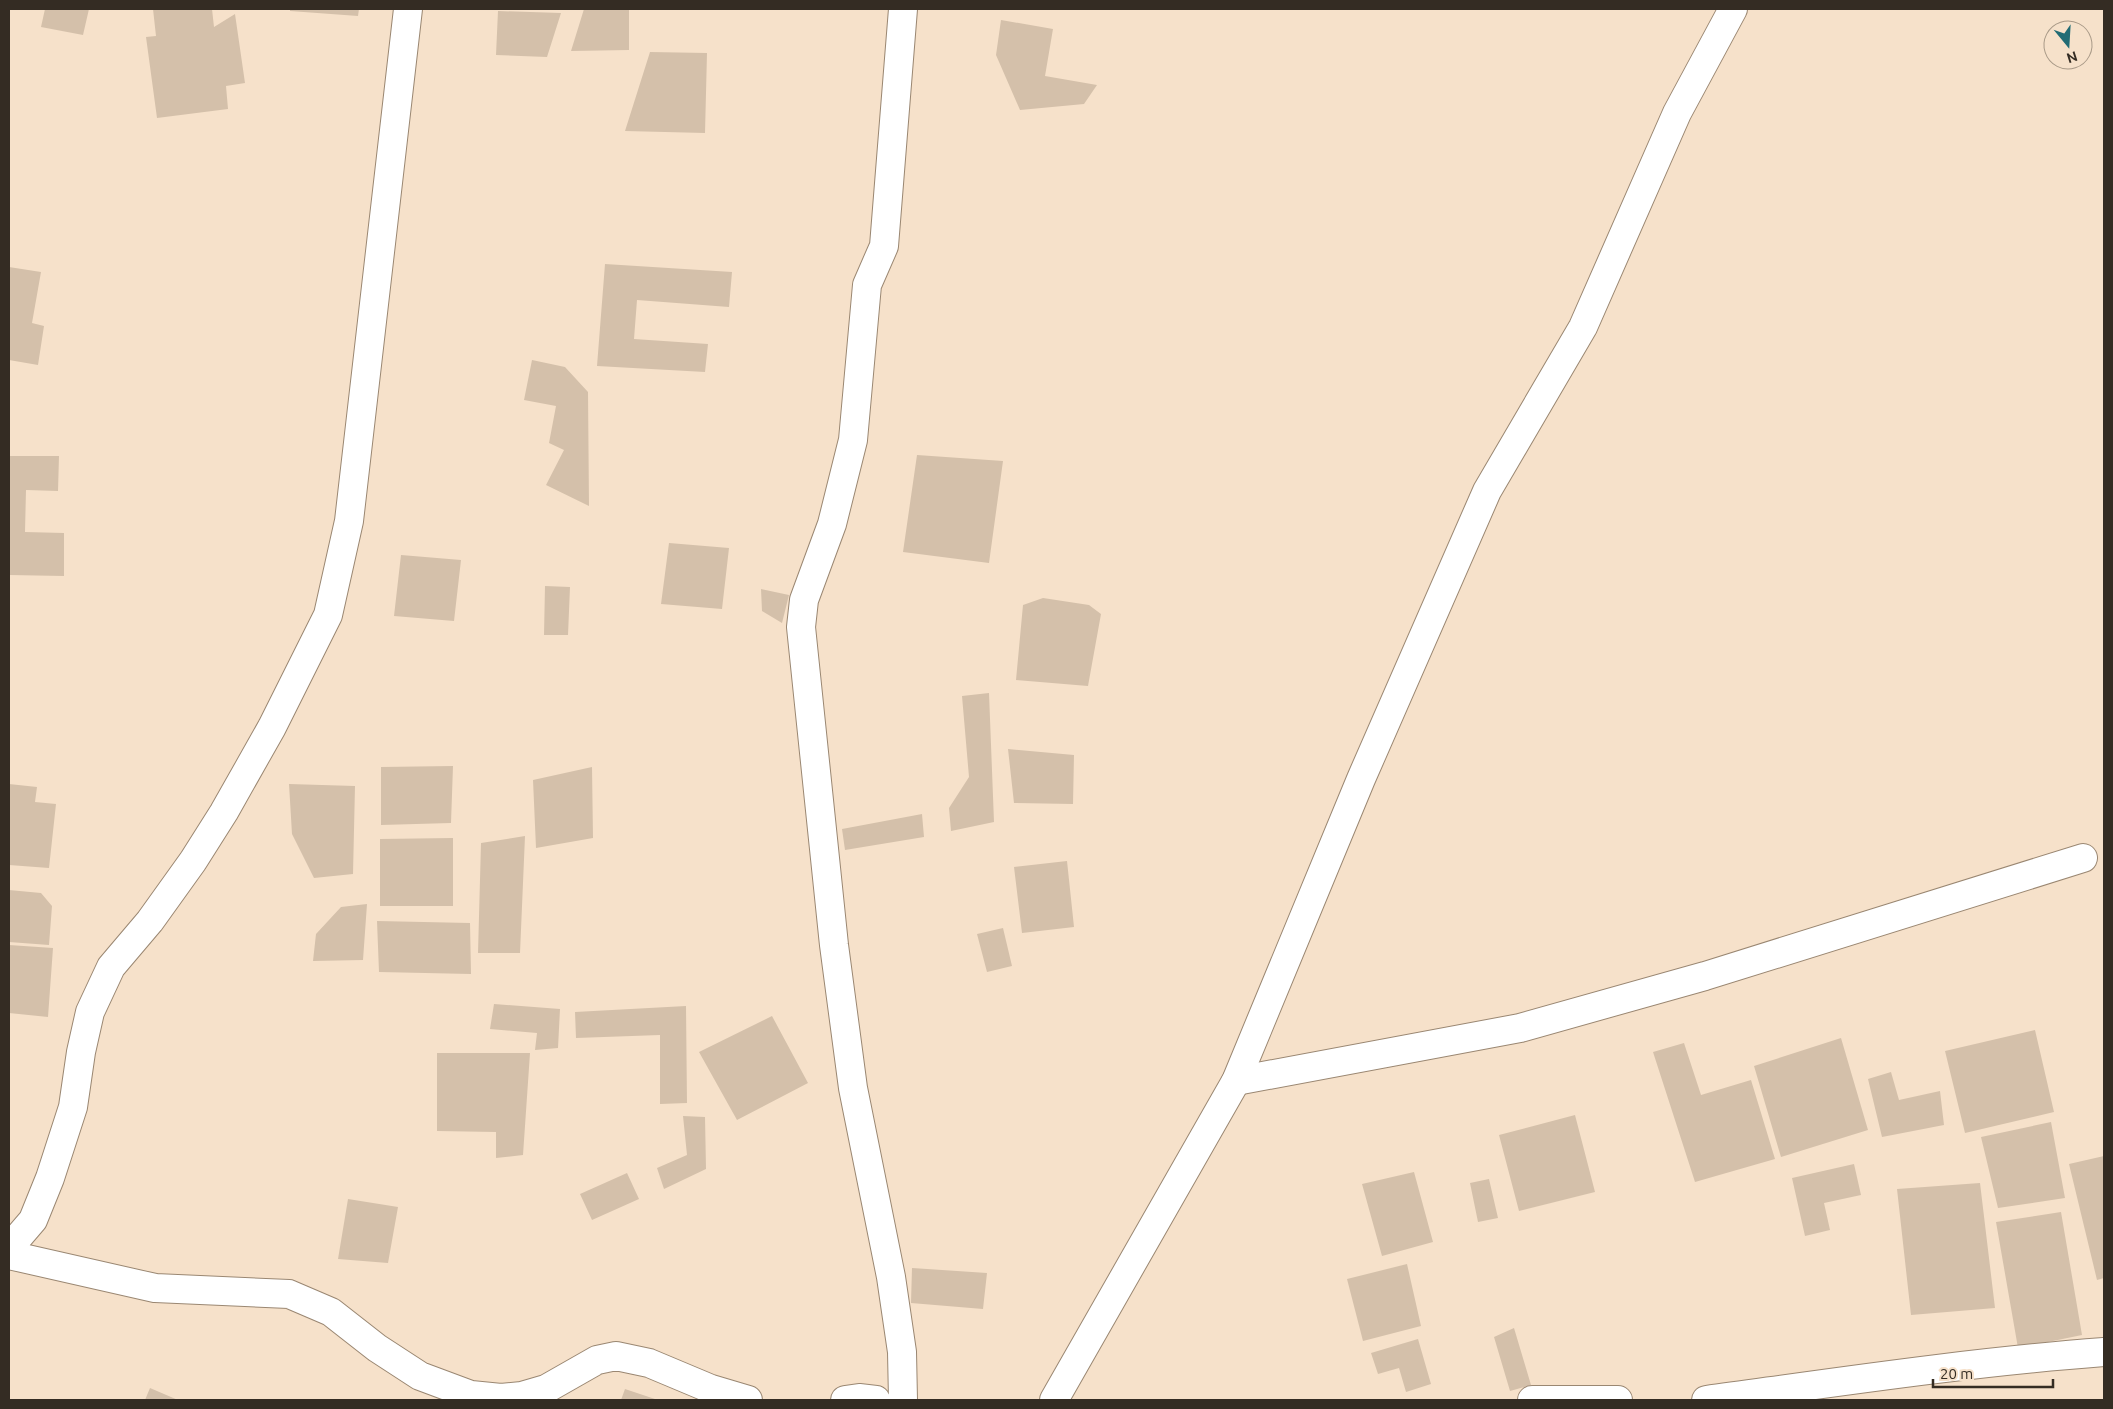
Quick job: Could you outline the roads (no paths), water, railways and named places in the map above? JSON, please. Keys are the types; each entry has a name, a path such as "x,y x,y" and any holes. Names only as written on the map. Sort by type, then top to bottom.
{"street":[{"path":"9,1248 33,1220 50,1178 73,1107 81,1052 90,1012 111,967 150,921 188,869 219,820 272,727 328,615 349,521 408,9"},
{"path":"903,9 884,246 867,285 853,440 832,524 804,600 801,627 836,964 853,1088 891,1277 902,1352 903,1400"},
{"path":"1054,1400 1236,1082 1361,779 1486,490 1583,327 1677,113 1733,9"},
{"path":"1236,1082 1520,1028 1705,976 2083,858"},
{"path":"9,1255 155,1288 289,1294 331,1312 377,1348 420,1376 471,1395 501,1398 522,1396 546,1389 592,1362 616,1356 649,1363 711,1389 748,1400"},
{"path":"1706,1400 2039,1357 2104,1352"},
{"path":"845,1400 859,1398 876,1400"},
{"path":"1532,1400 1618,1400"}]}
